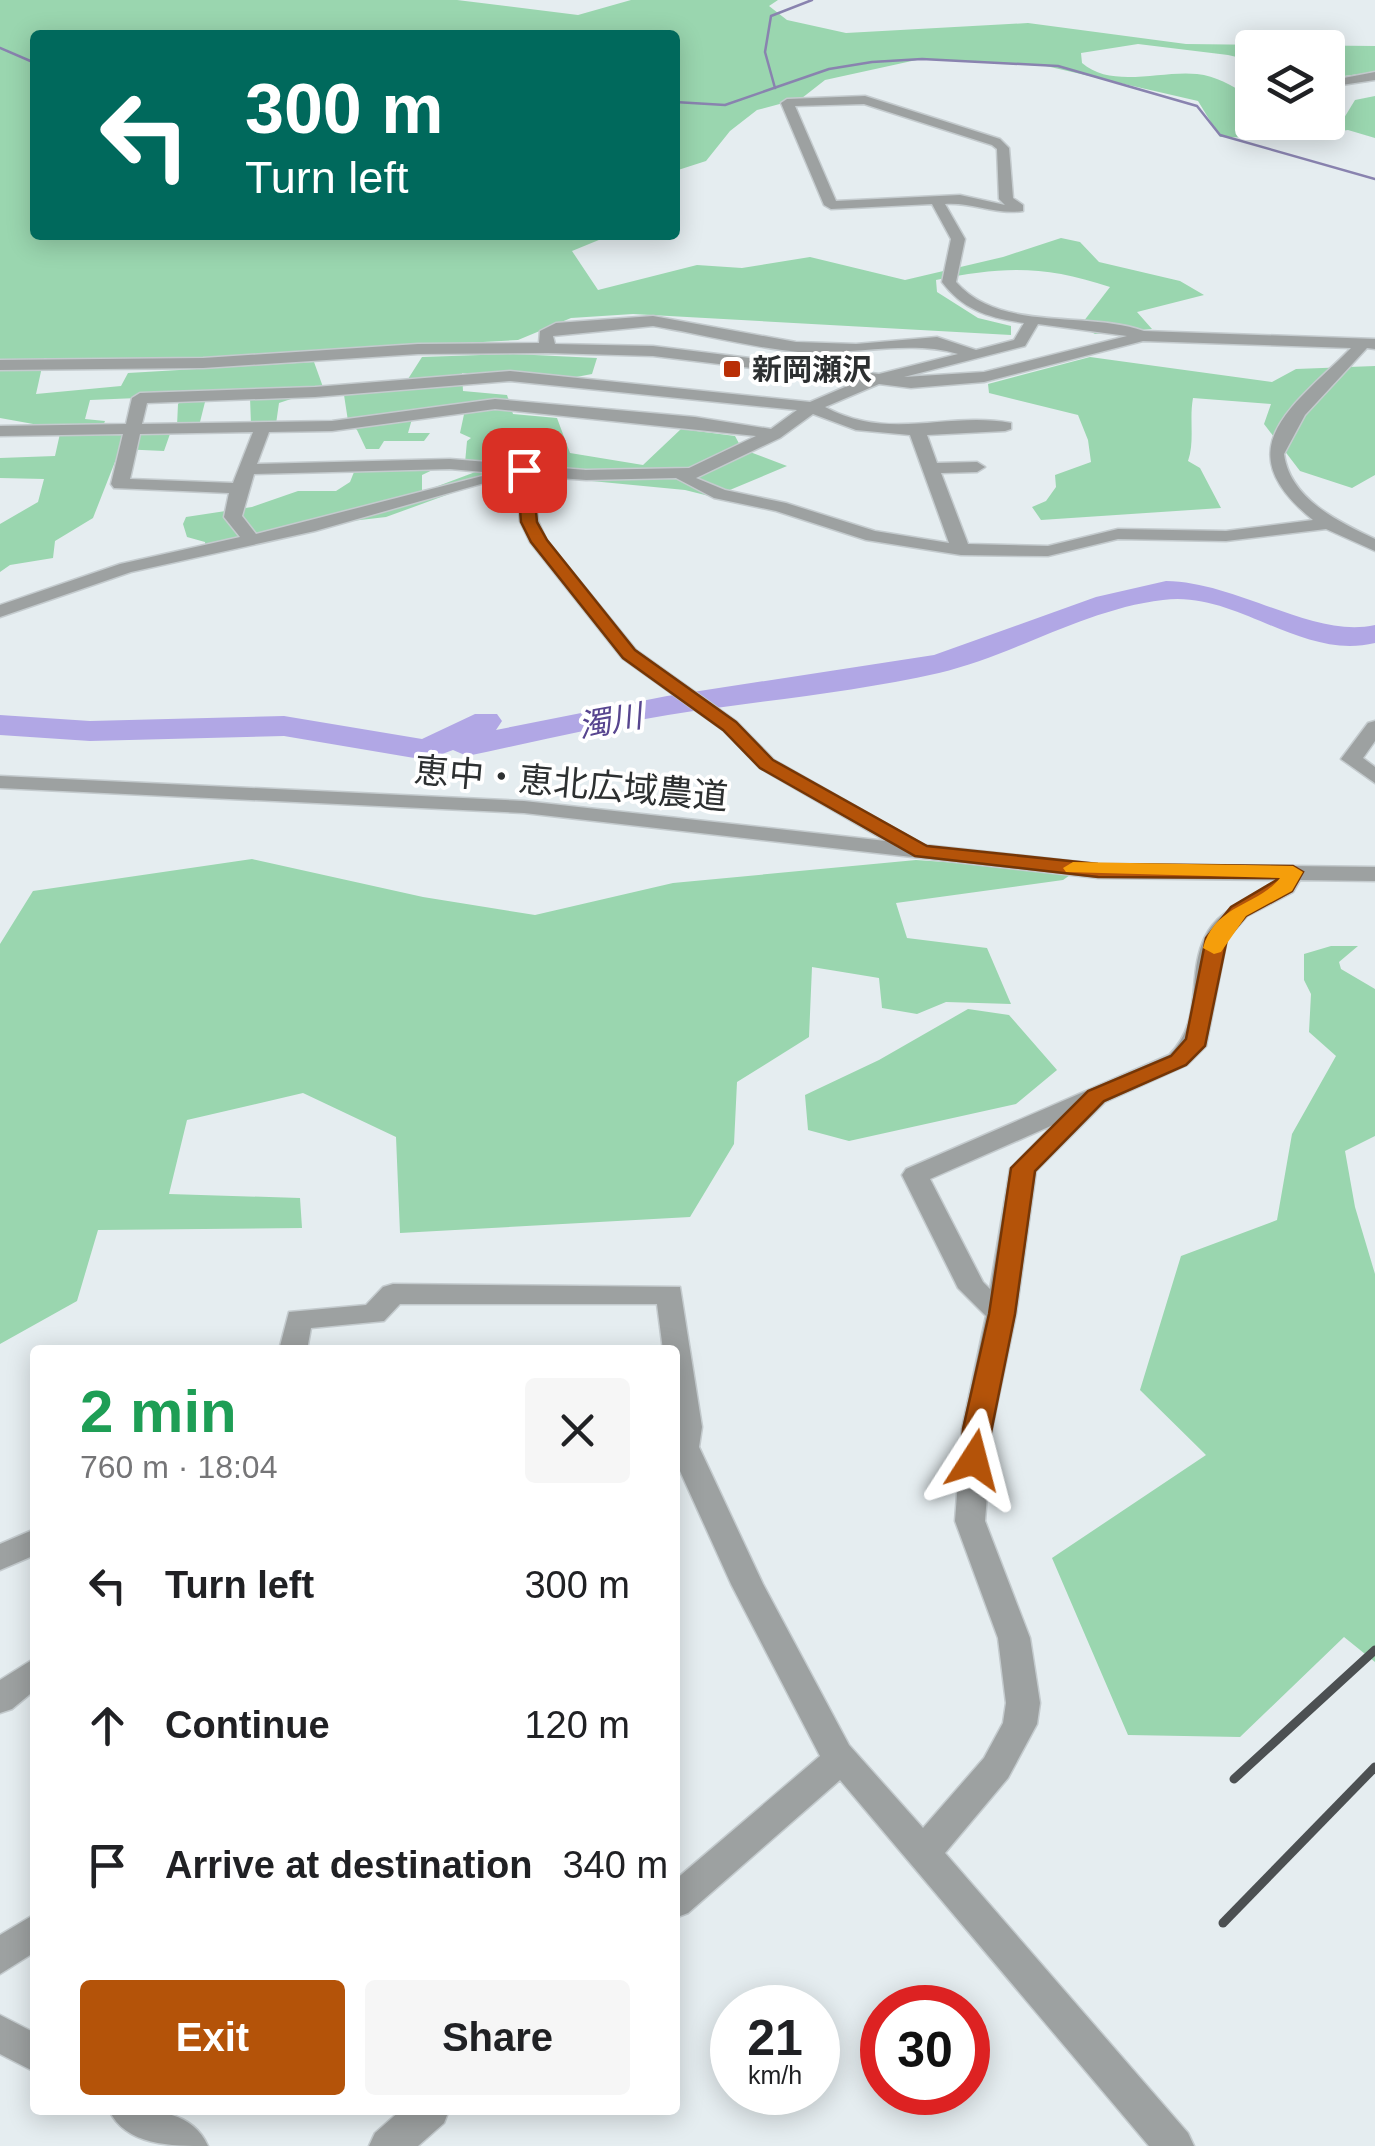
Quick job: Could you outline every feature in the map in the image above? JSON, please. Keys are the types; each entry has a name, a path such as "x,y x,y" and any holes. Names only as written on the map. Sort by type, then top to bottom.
{"street":[{"path":"1345,81 1375,76"},
{"path":"865,100 983,135 1003,148 1006,200 1018,208 1000,209 960,199 937,201 831,205 787,104 865,100"},
{"path":"937,201 958,239 950,275 955,292 988,311 1032,322 1062,318 1126,329 1143,336"},
{"path":"548,348 545,334 556,328 641,320 796,347 856,350 937,342 977,355"},
{"path":"1032,322 1020,343 875,380 812,407 774,434 684,479 720,494 780,507 872,536 961,550 1048,551 1118,534 1226,536 1331,523"},
{"path":"0,365 203,364 418,349 548,348 653,351 875,380 952,382 1143,336 1369,344"},
{"path":"1369,344 1297,415 1278,444 1275,458 1282,475 1305,504 1331,523 1371,543"},
{"path":"692,473 629,476 450,464 120,484 140,398 315,392 510,376 812,407 825,416 871,429 1005,426"},
{"path":"0,431 332,426 494,404 696,422 774,434"},
{"path":"250,539 233,517 242,479 263,427"},
{"path":"916,428 961,550"},
{"path":"931,468 977,467"},
{"path":"0,611 126,568 403,504 524,470"},
{"path":"524,470 529,522 547,552 629,654 730,726 767,764 922,852"},
{"path":"1375,727 1350,759 1375,777"},
{"name":"恵中・恵北広域農道","path":"0,782 524,807 1098,870 1375,874"},
{"path":"1002,1314 972,1288 915,1175 1178,1060 1197,1041 1216,938 1239,912 1285,887 1293,872"},
{"path":"923,1854 996,1768 1020,1724 1023,1702 1014,1638 970,1522 977,1429 1002,1314 1023,1168 1096,1096"},
{"path":"294,1345 299,1319 374,1314 393,1294 670,1294 677,1345"},
{"path":"680,1372 687,1427 680,1450 839,1760"},
{"path":"0,1558 30,1543"},
{"path":"0,1699 30,1675"},
{"path":"680,1898 842,1757 1174,2146"},
{"path":"0,1956 30,1934"},
{"path":"0,2033 30,2051"},
{"path":"136,2115 188,2146"},
{"path":"389,2146 424,2115"}],"green space":[{"path":"0,0 457,0 578,15 631,0 778,0 769,6 787,20 846,33 1028,23 1186,44 1235,45 1235,57 1138,44 1081,53 1082,63 1108,75 1183,73 1229,84 1235,88 1235,137 1220,137 1198,101 1046,66 921,59 825,80 802,98 757,110 730,131 706,161 680,169 680,30 30,30 30,240 599,240 572,251 598,290 697,265 742,268 810,257 905,280 1003,257 1061,238 1080,242 1099,262 1180,281 1204,295 1137,312 1152,329 1095,334 1080,326 1110,287 1044,271 1003,270 936,280 937,292 978,318 1011,326 1011,335 633,314 571,318 518,340 179,359 44,358 36,394 121,386 128,373 314,362 323,387 401,390 422,357 513,354 597,358 592,374 571,378 462,373 463,391 507,395 513,414 557,418 570,453 643,465 681,429 735,436 742,449 787,466 713,497 685,490 507,473 386,517 266,531 236,546 206,552 205,542 187,537 183,524 186,517 252,507 298,491 336,491 350,482 354,472 398,461 441,466 422,475 422,492 494,465 465,463 467,441 471,438 460,433 466,405 414,412 408,433 430,433 424,441 384,441 379,449 366,449 348,421 344,395 297,397 279,403 276,424 251,425 250,397 206,398 199,426 177,426 178,404 185,396 90,400 85,419 105,421 103,426 171,431 164,451 120,449 93,518 55,541 53,558 10,565 0,572 0,524 38,502 44,479 0,478 0,458 55,456 61,429 0,418"},
{"path":"1345,46 1375,46 1375,72 1345,76"},
{"path":"1375,96 1375,138 1345,130 1345,116 1355,100"},
{"path":"1090,357 1272,382 1296,369 1375,366 1375,475 1352,488 1300,471 1264,424 1271,404 1193,398 1188,461 1200,468 1221,508 1041,520 1032,507 1046,501 1056,487 1055,475 1091,462 1088,440 1078,415 989,393 988,384"},
{"path":"252,859 423,897 535,915 673,883 916,860 1076,871 1063,880 896,903 907,938 987,948 1011,1004 946,1002 917,1014 882,1008 879,978 812,967 809,1037 737,1082 734,1144 690,1217 400,1233 396,1137 303,1093 187,1120 169,1194 300,1198 302,1228 98,1230 77,1301 0,1344 0,944 33,891"},
{"path":"1331,946 1358,946 1339,962 1341,969 1375,989 1375,1136 1345,1151 1355,1207 1375,1274 1375,1662 1344,1637 1240,1737 1128,1735 1052,1558 1206,1455 1140,1390 1181,1256 1277,1220 1292,1134 1336,1056 1309,1032 1311,994 1304,980 1304,954"},
{"path":"968,1009 1009,1015 1057,1070 1016,1104 849,1141 808,1130 805,1095 879,1060"}],"waterway":[{"path":"775,88 765,52 771,16 812,0"},
{"path":"0,48 30,61"},
{"path":"775,88 829,69 872,62 922,59 1058,66 1197,106 1220,135 1375,179"},
{"path":"680,102 725,105 775,88"},
{"name":"濁川","path":"0,725 90,731 284,726 426,750 486,721 467,746 642,710 936,664 994,647 1107,603 1166,590 1219,596 1331,636 1355,639 1375,634"}],"railway":[{"path":"1234,1779 1375,1650"},
{"path":"1223,1923 1375,1767"}],"slow traffic":[{"path":"1073,868 1293,872 1285,887 1239,912 1216,938 1214,948"}],"place":[{"name":"新岡瀬沢","path":"732,369"}],"route":[{"path":"524,470 529,522 540,542 629,654 730,726 767,764 922,852 1098,870 1293,872 1285,887 1239,912 1216,938 1197,1041 1178,1060 1096,1096 1023,1168 992,1375 977,1429 974,1460"}]}
